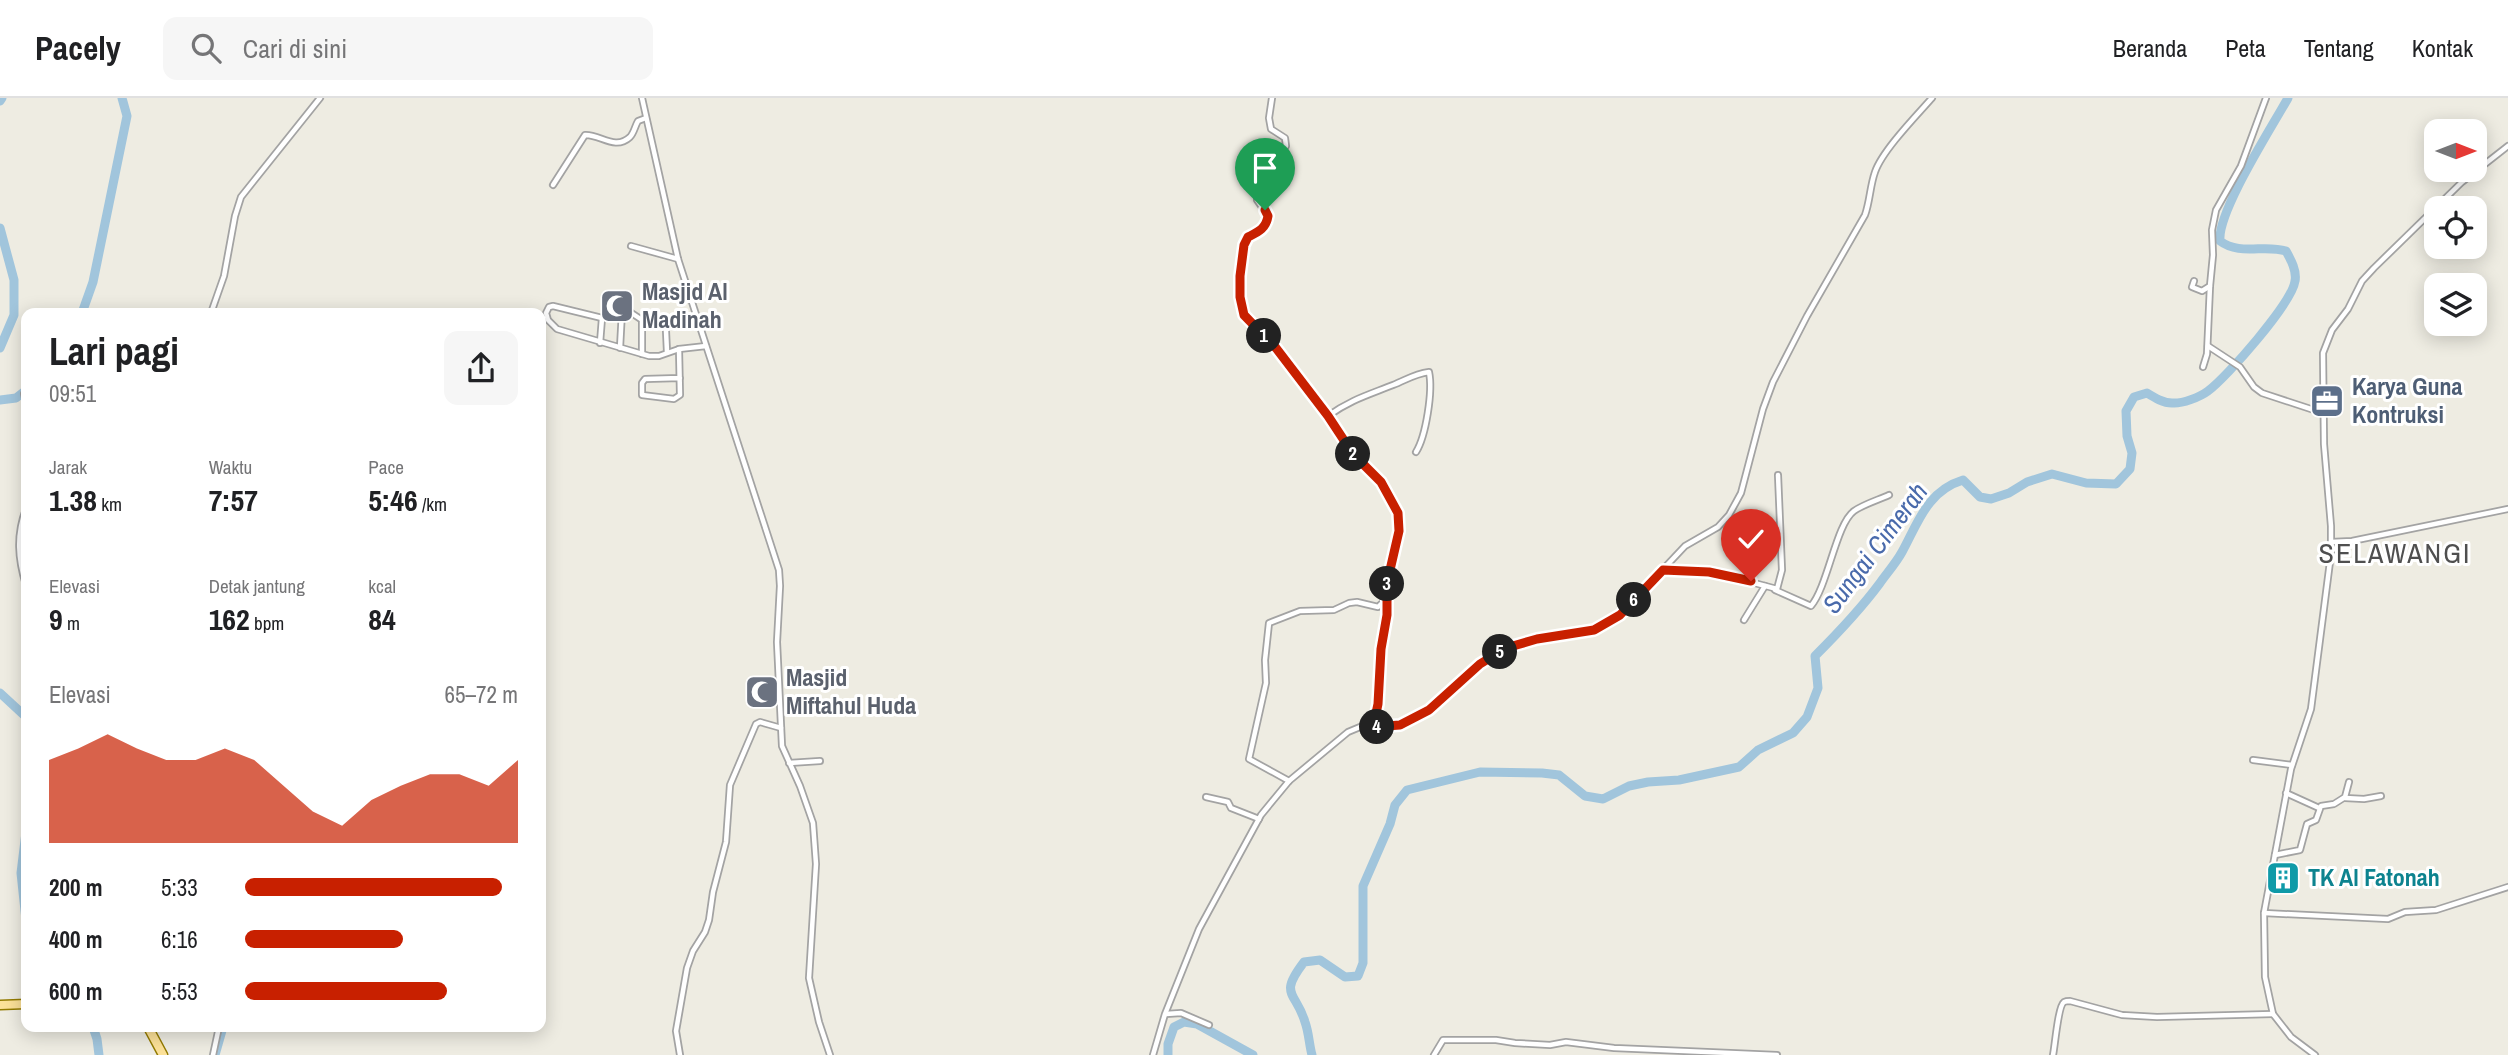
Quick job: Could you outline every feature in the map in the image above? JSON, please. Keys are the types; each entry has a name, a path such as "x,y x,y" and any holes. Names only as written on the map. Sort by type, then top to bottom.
{"main road":[{"path":"0,1004 21,1004"},
{"path":"151,1032 163,1055"}],"street":[{"path":"213,308 224,276 241,197 320,98"},
{"path":"642,98 678,259 779,570 777,642 781,728 784,754 800,786 814,833 816,864 809,978 830,1055"},
{"path":"1272,98 1269,118 1271,129 1285,138 1286,146 1256,194 1257,201 1268,216 1263,229 1248,237 1245,242 1240,276 1242,308 1253,326 1276,348 1328,416 1353,454 1381,482 1398,513 1400,526 1387,581 1378,704 1373,727"},
{"path":"1153,1055 1165,1014 1199,929 1259,819 1289,781 1349,732 1360,727 1400,725 1429,710 1480,664 1506,648 1537,639 1594,630 1620,615 1685,546 1718,527 1729,515 1741,493 1763,408 1773,382 1865,215 1875,173 1881,160 1932,98"},
{"path":"2203,367 2208,345 2212,230 2216,210 2241,166 2266,98"},
{"path":"553,186 585,135 616,143 631,136 638,121 646,118"},
{"path":"2315,1055 2291,1037 2273,1014 2265,977 2264,913 2292,765 2311,709 2331,542 2323,413 2324,346 2362,281 2443,199 2508,146"},
{"path":"631,246 678,259"},
{"path":"2194,281 2192,287 2197,290 2202,291 2210,286"},
{"path":"602,318 553,306 549,307 546,313 548,320 557,329 642,354 654,356 679,349 706,346"},
{"path":"620,348 622,311"},
{"path":"600,343 602,318 610,312 630,312 642,320 642,354"},
{"path":"666,331 667,352"},
{"path":"2208,345 2240,367 2254,387 2262,393 2323,413"},
{"path":"679,349 680,378 680,395 677,399 642,395 642,383 645,379 680,378"},
{"path":"1328,416 1348,402 1415,373 1429,372 1426,420 1416,452"},
{"path":"1774,589 1779,587 1782,570 1778,475"},
{"path":"1663,570 1709,572 1765,586 1811,606 1847,520 1856,510 1889,495"},
{"path":"2331,542 2352,541 2508,509"},
{"path":"21,529 18,541 21,563"},
{"path":"1744,620 1765,586"},
{"path":"1289,781 1249,759 1266,683 1265,660 1269,623 1300,611 1334,610 1357,602 1378,607 1387,603"},
{"path":"680,1055 676,1031 686,974 693,951 709,920 726,842 730,785 756,724 764,723 781,728"},
{"path":"2253,760 2292,765"},
{"path":"789,762 820,761"},
{"path":"2344,798 2349,782"},
{"path":"2286,793 2319,808 2344,798 2381,796"},
{"path":"1206,797 1228,802 1231,808 1259,819"},
{"path":"2275,855 2300,850 2306,825 2316,820 2319,808"},
{"path":"2264,913 2388,919 2401,913 2436,910 2508,887"},
{"path":"2053,1055 2061,1004 2065,1001 2122,1015 2157,1017 2273,1014"},
{"path":"1165,1014 1181,1013 1209,1025"},
{"path":"213,1055 218,1032"},
{"path":"1434,1055 1443,1040 1496,1040 1515,1044 1550,1045 1566,1042 1614,1048 1777,1055"}],"waterway":[{"path":"84,308 93,282 127,116 122,98"},
{"name":"Sungai Cimerah","path":"1312,1055 1305,1022 1291,993 1292,981 1304,962 1320,960 1345,977 1358,976 1363,963 1363,886 1390,824 1395,805 1407,790 1480,772 1542,773 1559,775 1585,796 1603,799 1629,786 1679,780 1739,767 1758,750 1793,733 1807,717 1818,688 1815,656 1872,593 1900,556 1925,509 1941,492 1963,480 1980,497 1991,499 2052,474 2086,483 2116,484 2130,469 2132,453 2127,436 2126,411 2134,397 2147,393 2162,401 2176,403 2191,400 2208,391 2258,339 2291,291 2295,273 2286,251 2236,248 2220,241 2221,228 2236,191 2288,98"},
{"path":"0,228 14,280 14,315 0,348"},
{"path":"0,400 16,398 21,394"},
{"path":"0,693 21,712"},
{"name":"Sungai Cimerah","path":"1168,1055 1168,1044 1174,1027 1184,1022 1197,1024 1253,1055"},
{"path":"95,1032 99,1055"},
{"path":"215,1055 222,1032"}],"place":[{"name":"Masjid Al Madinah","path":"617,306"},
{"name":"Karya Guna Kontruksi","path":"2327,401"},
{"name":"Masjid Miftahul Huda","path":"762,692"},
{"name":"TK Al Fatonah","path":"2283,878"}],"district":[{"name":"SELAWANGI","path":"2395,553"}],"route":[{"path":"1265,210 1268,221 1260,232 1246,238 1244,245 1240,268 1240,297 1244,315 1276,348 1328,416 1353,454 1381,482 1391,496 1400,521 1387,583 1387,615 1381,649 1378,704 1373,727 1400,725 1429,710 1480,664 1506,648 1537,639 1594,630 1620,615 1663,570 1709,572 1751,581"}]}
